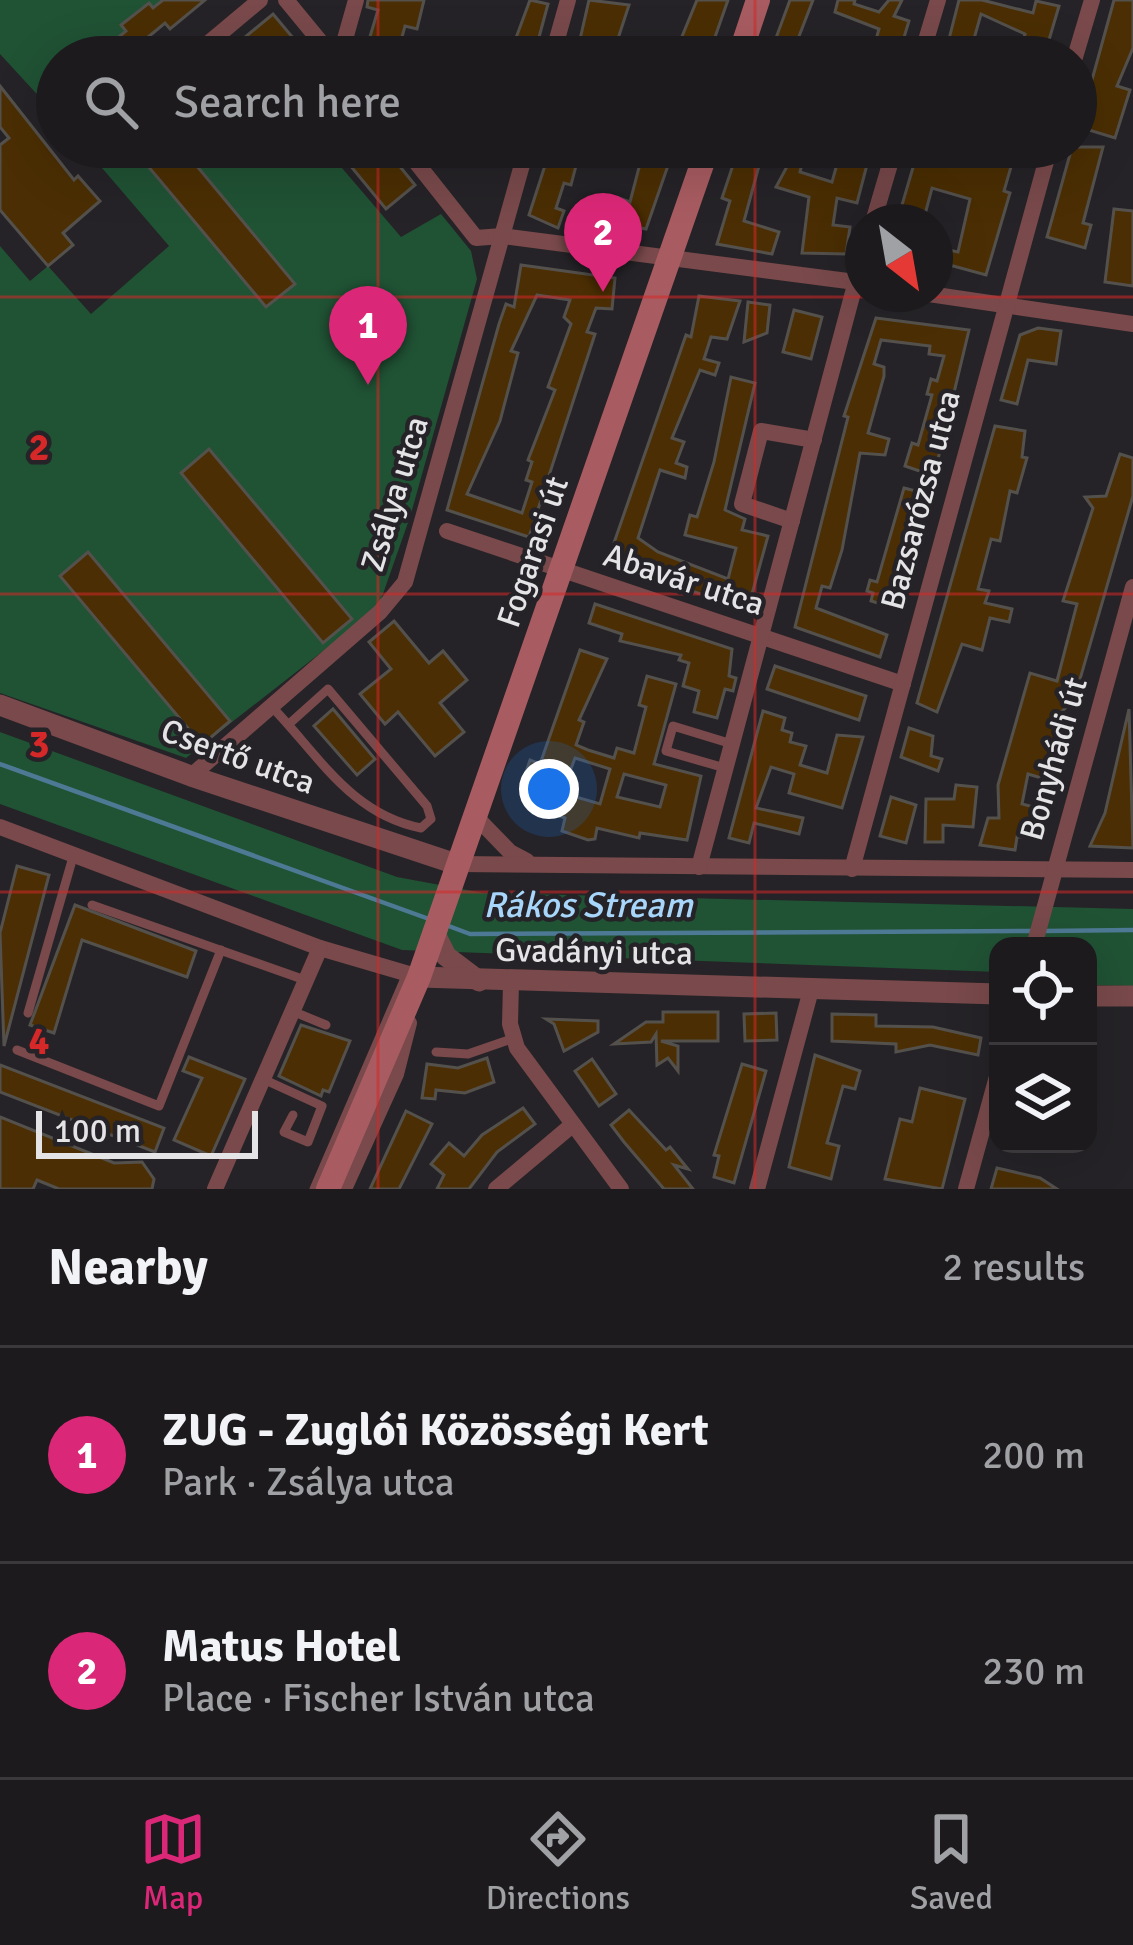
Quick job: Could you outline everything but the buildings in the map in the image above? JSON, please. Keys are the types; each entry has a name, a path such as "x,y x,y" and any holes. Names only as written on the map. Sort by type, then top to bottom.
{"main road":[{"path":"746,36 758,0"},
{"name":"Fogarasi út","path":"328,1189 446,901 701,168"}],"street":[{"path":"217,36 260,0"},
{"path":"286,0 318,36"},
{"path":"343,36 356,0"},
{"path":"558,36 568,0"},
{"path":"927,36 938,0"},
{"path":"1081,36 1091,0"},
{"path":"421,168 476,238 502,236 845,280"},
{"name":"Zsálya utca","path":"191,776 380,612 405,582 520,168"},
{"path":"878,204 889,168"},
{"name":"Bazsarózsa utca","path":"852,869 1044,168"},
{"path":"953,298 1133,324"},
{"path":"699,867 850,312"},
{"path":"792,521 743,507 761,431 814,440"},
{"name":"Abavár utca","path":"447,531 902,684"},
{"name":"Bonyhádi út","path":"1036,937 1133,587"},
{"name":"Csertő utca","path":"0,705 191,776 456,864"},
{"path":"476,817 510,852 528,861"},
{"name":"Gvadányi utca","path":"0,827 320,948 412,977 989,994"},
{"path":"456,864 528,861 1133,870"},
{"path":"434,932 446,956 479,982"},
{"path":"215,1189 320,948"},
{"name":"Fogarasi út","path":"344,1189 397,1074 412,977"},
{"path":"511,983 514,1038 571,1126 621,1189"},
{"path":"757,1189 811,990"},
{"path":"1097,996 1133,997"},
{"path":"966,1189 989,1106"},
{"path":"496,1189 571,1126"}],"lane":[{"path":"270,706 343,791 393,823 421,828 431,819 427,806 328,689 289,724"},
{"path":"725,768 666,751 669,739 673,726 732,744"},
{"path":"335,825 343,791"},
{"path":"28,1012 73,857"},
{"path":"92,905 305,980"},
{"path":"17,1050 159,1106 220,950"},
{"path":"314,1189 412,977"},
{"path":"292,1011 326,1025"},
{"path":"436,1052 468,1054 514,1038"},
{"path":"262,1079 322,1106 308,1142 284,1132 292,1114"}],"green space":[{"path":"0,0 163,0 153,8 148,3 122,24 126,31 120,36 36,36 36,93 0,54"},
{"path":"102,168 342,168 401,237 441,214 471,251 477,279 410,517 378,608 186,758 0,693 0,246 30,281 48,266 91,314 169,246"},
{"path":"0,732 397,877 483,893 1133,909 1133,986 1097,985 1097,937 989,937 989,972 402,950 0,804"}],"waterway":[{"name":"Rákos Stream","path":"0,764 429,919"},
{"name":"Rákos Stream","path":"446,925 470,934 1033,931"},
{"name":"Rákos Stream","path":"1044,931 1133,930"}],"place":[{"name":"Matus Hotel","path":"603,292"},
{"name":"ZUG - Zuglói Közösségi Kert","path":"368,385"}]}
